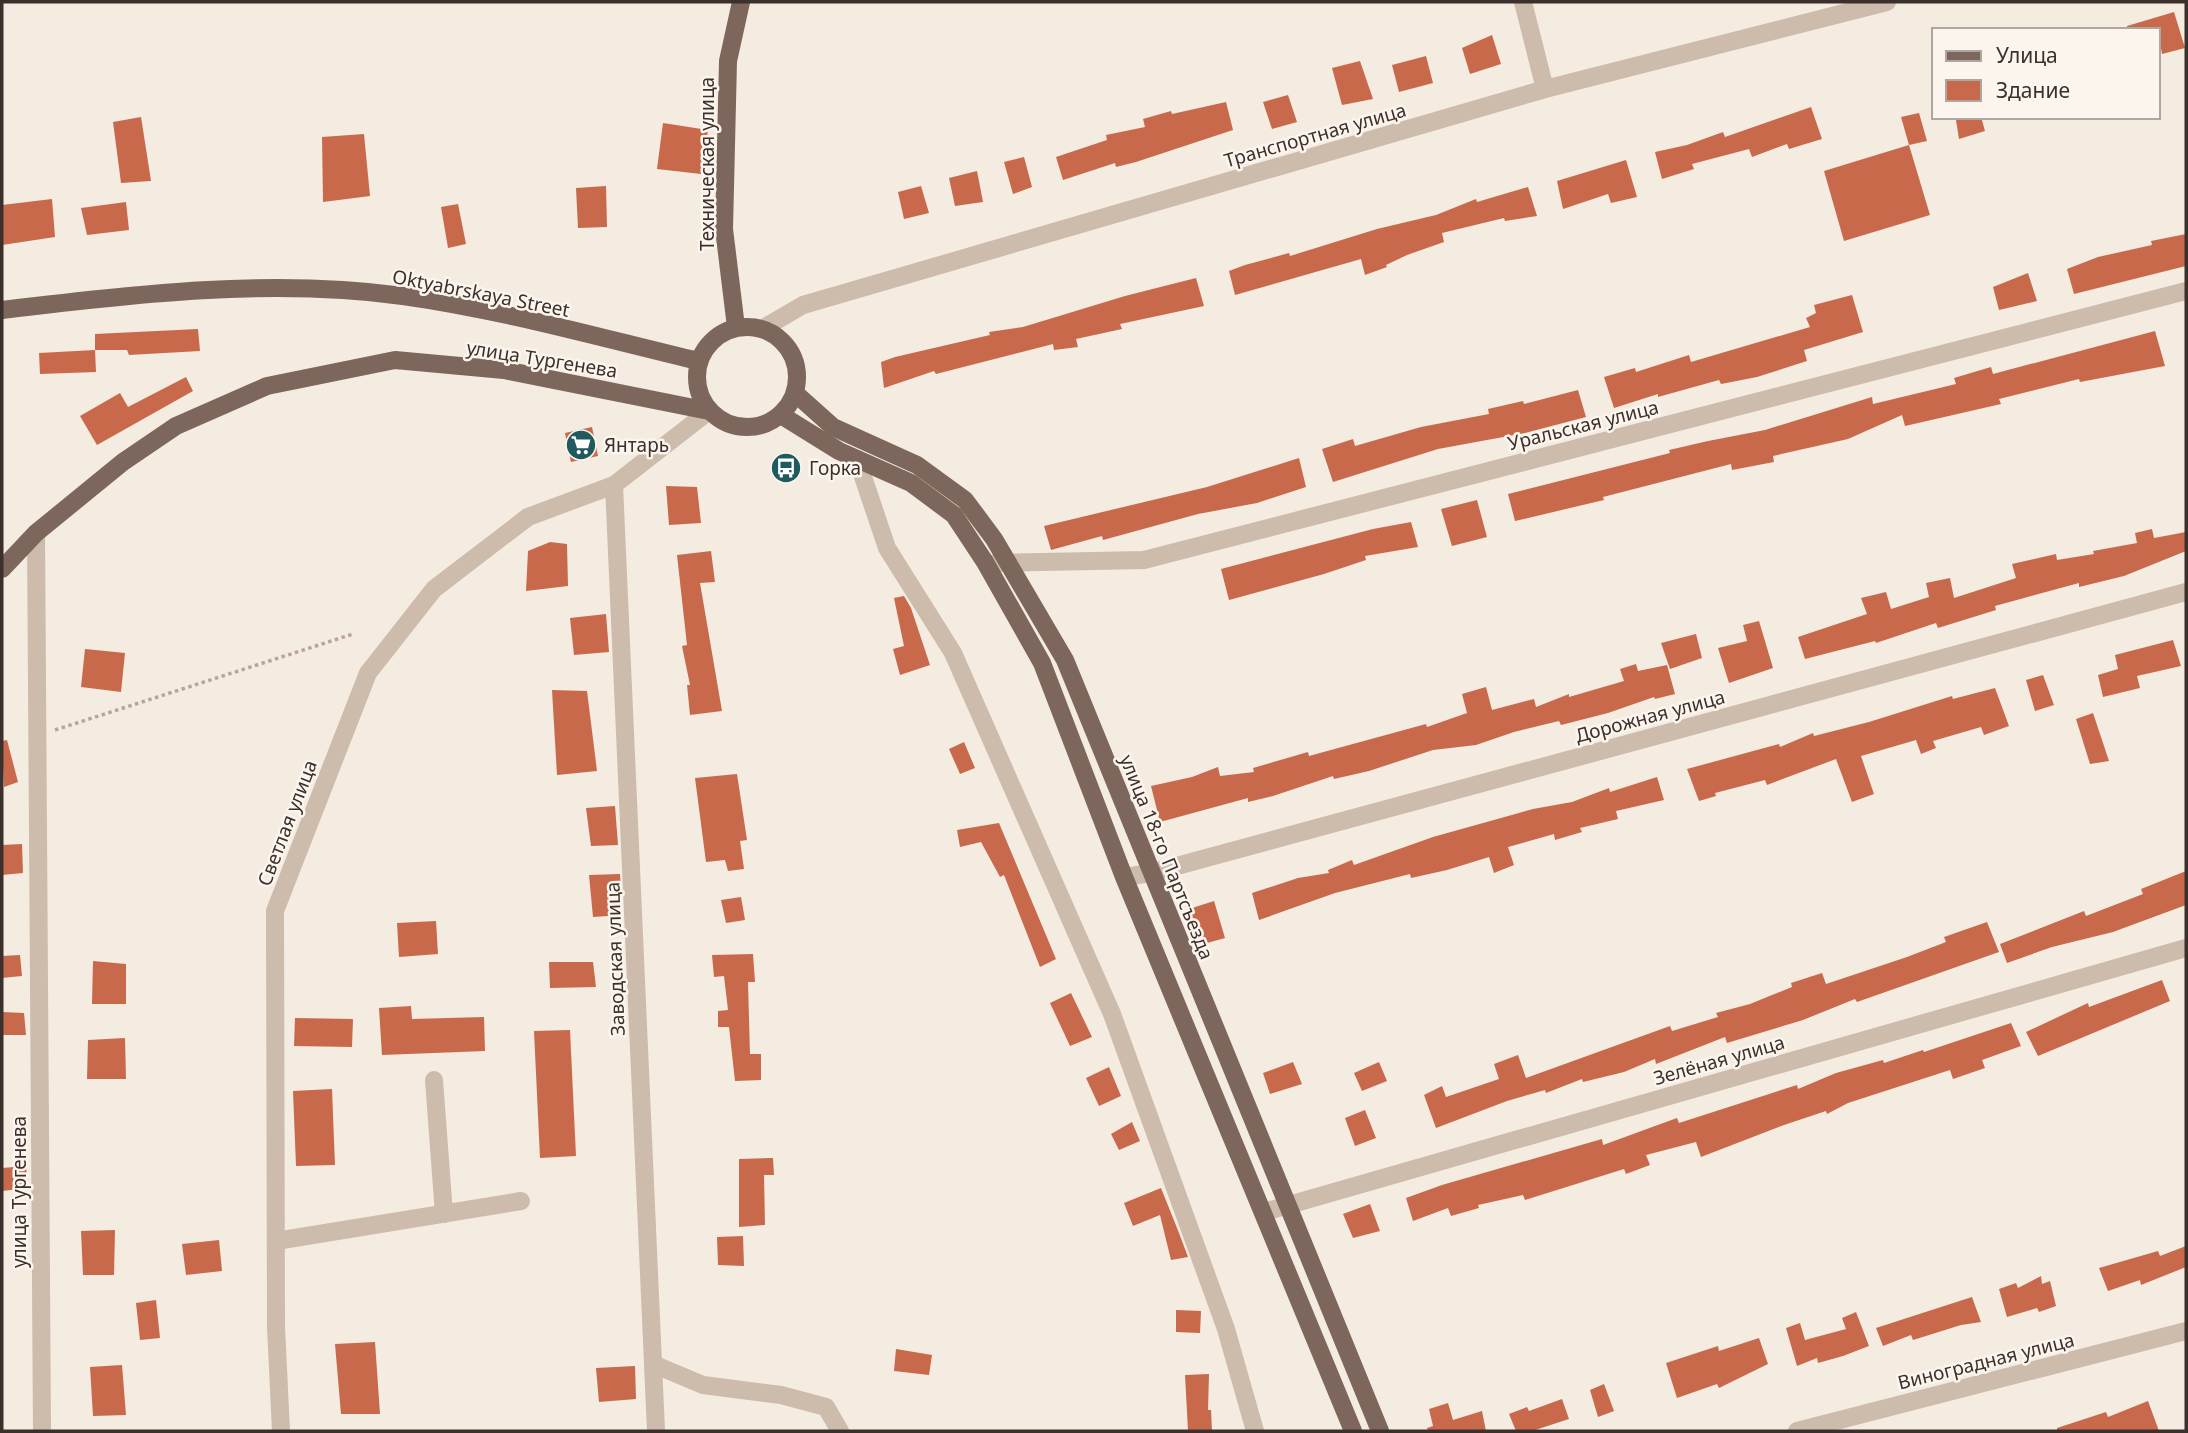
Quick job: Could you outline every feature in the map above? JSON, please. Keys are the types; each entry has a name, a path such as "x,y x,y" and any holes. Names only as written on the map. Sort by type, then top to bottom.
{"main road":[{"name":"Техническая улица","path":"736,327 725,216 728,61 741,2"},
{"name":"Oktyabrskaya Street","path":"2,310 93,299 275,288 402,296 481,310 698,361"},
{"path":"736,327 762,329 776,336 795,362 795,393 781,415 760,426 736,427 709,411 697,388 698,361 713,340 736,327"},
{"name":"улица Тургенева","path":"2,569 36,533 123,462 176,426 267,386 395,360 503,370 709,411"},
{"name":"улица 18-го Партсъезда","path":"795,393 833,427 916,465 965,500 1008,563 1065,660 1380,1431"},
{"path":"781,415 857,459 911,483 954,515 985,562 1042,663 1124,877 1353,1431"}],"street":[{"path":"1523,2 1545,89"},
{"name":"Транспортная улица","path":"762,329 803,305 1545,89 1887,2"},
{"name":"Уральская улица","path":"985,562 1144,560 2186,291"},
{"name":"Светлая улица","path":"281,1431 276,1241 275,911 368,673 433,589 528,517 614,485 709,411"},
{"path":"857,459 887,548 953,653 1112,1014 1226,1329 1255,1431"},
{"name":"Заводская улица","path":"614,485 656,1431"},
{"name":"улица Тургенева","path":"36,533 42,1431"},
{"name":"Дорожная улица","path":"1124,877 1151,873 2186,592"},
{"name":"Зелёная улица","path":"1264,1212 2186,948"},
{"path":"434,1080 444,1214"},
{"path":"276,1241 521,1201"},
{"name":"Виноградная улица","path":"1797,1431 2186,1332"},
{"path":"653,1364 703,1385 781,1395 826,1407 840,1431"}],"path":[{"path":"55,730 353,634"}],"building":[{"path":"2174,12 2185,48 2162,54 2160,28 2127,26"},
{"path":"1492,35 1501,64 1470,74 1462,48"},
{"path":"1426,56 1433,83 1399,92 1392,65"},
{"path":"1360,61 1373,99 1342,105 1332,68"},
{"path":"1288,95 1297,122 1272,129 1263,102"},
{"path":"1226,102 1233,130 1136,162 1116,167 1115,163 1063,180 1056,157 1107,140 1106,135 1145,127 1143,119 1171,111 1172,114"},
{"path":"1811,107 1822,139 1789,149 1787,144 1752,157 1749,149 1692,164 1694,169 1662,179 1655,152 1687,145 1723,132 1725,137"},
{"path":"1919,113 1927,141 1909,145 1901,117"},
{"path":"141,117 151,181 121,183 113,122"},
{"path":"1982,119 1985,131 1959,139 1956,120"},
{"path":"663,123 708,130 701,174 657,169"},
{"path":"364,134 370,196 323,202 322,137"},
{"path":"1909,145 1930,215 1844,241 1824,171"},
{"path":"1024,157 1032,187 1013,194 1004,162"},
{"path":"1626,160 1637,197 1611,203 1608,194 1563,209 1557,181"},
{"path":"977,171 983,202 955,206 949,178"},
{"path":"606,186 607,227 578,228 576,188"},
{"path":"921,186 929,213 904,219 898,192"},
{"path":"1528,187 1537,216 1505,221 1504,218 1442,233 1444,242 1407,255 1386,265 1387,267 1365,275 1361,259 1235,295 1229,271 1245,265 1289,253 1290,256 1377,229 1436,215 1476,199 1477,202"},
{"path":"52,199 55,237 2,245 2,205"},
{"path":"126,202 129,230 87,235 81,208"},
{"path":"458,204 466,244 448,248 441,207"},
{"path":"2186,234 2186,266 2074,294 2067,269 2098,257 2152,245 2151,241"},
{"path":"2028,273 2037,301 1999,310 1993,287"},
{"path":"1196,278 1204,306 1120,324 1122,329 1076,339 1078,347 1054,350 1053,344 936,374 934,371 884,388 881,362 895,357 990,335 989,332 1023,327"},
{"path":"1852,295 1863,332 1804,350 1807,361 1757,377 1721,384 1719,380 1658,397 1658,394 1614,408 1604,377 1635,368 1636,372 1689,355 1691,362 1810,327 1806,318 1816,313 1814,305"},
{"path":"198,329 200,351 129,355 127,350 95,350 95,334"},
{"path":"2155,331 2165,366 2080,382 2079,379 1999,399 2001,404 1905,426 1902,415 1848,439 1773,456 1774,462 1732,470 1731,464 1603,497 1604,500 1515,521 1508,494 1670,453 1669,450 1765,430 1872,397 1873,404 1956,384 1954,378 1991,367 1993,374"},
{"path":"95,350 96,372 40,374 39,353"},
{"path":"186,377 193,391 97,445 80,416 120,393 128,407"},
{"path":"1578,390 1586,417 1525,433 1438,449 1333,482 1322,449 1353,439 1355,446 1421,427 1489,414 1488,409 1523,401 1524,404"},
{"name":"Янтарь","path":"592,427 598,456 571,462 565,433"},
{"path":"1299,458 1306,487 1257,503 1198,514 1103,540 1102,536 1051,550 1044,526 1207,487"},
{"path":"666,486 697,487 701,523 669,525"},
{"path":"1477,500 1487,537 1452,546 1441,509"},
{"path":"1411,522 1418,547 1365,556 1366,560 1324,574 1229,600 1221,569 1373,529"},
{"path":"2152,529 2154,538 2186,532 2186,551 2124,576 2079,587 2079,583 1995,606 1996,610 1938,628 1936,623 1876,643 1875,641 1805,659 1798,637 1867,614 1861,598 1886,592 1891,609 1929,597 1926,583 1950,578 1954,598 2016,578 2012,564 2056,554 2057,560 2094,554 2093,551 2137,543 2135,533"},
{"path":"550,542 567,544 568,586 526,591 528,551"},
{"path":"711,551 715,582 700,583 722,711 690,715 687,685 690,685 682,646 687,645 677,555"},
{"path":"904,596 911,608 930,665 900,675 893,649 904,646 894,598"},
{"path":"606,614 609,652 574,655 570,618"},
{"path":"1759,621 1773,668 1729,683 1718,648 1747,641 1743,625"},
{"path":"1696,634 1702,658 1670,669 1661,643"},
{"path":"2173,640 2181,666 2137,676 2140,688 2103,697 2098,675 2118,669 2115,655"},
{"path":"85,649 125,653 121,692 81,687"},
{"path":"1636,664 1638,671 1667,665 1675,694 1655,699 1654,697 1561,725 1559,721 1514,732 1476,745 1433,750 1369,771 1334,779 1333,776 1273,796 1248,802 1248,798 1160,822 1151,786 1192,777 1218,767 1220,776 1254,772 1253,768 1308,752 1309,756 1426,724 1427,727 1467,713 1462,694 1486,687 1492,710 1534,699 1536,707 1569,694 1569,697 1624,681 1620,669"},
{"path":"2043,675 2054,705 2035,711 2026,680"},
{"path":"1995,688 2009,726 1984,735 1981,727 1933,741 1936,748 1921,754 1916,740 1861,756 1874,794 1852,802 1836,759 1767,785 1765,780 1715,793 1716,796 1699,801 1687,769 1779,744 1780,747 1813,733 1814,736 1869,722 1952,696 1953,699"},
{"path":"552,690 587,691 597,771 557,775"},
{"path":"2093,713 2109,761 2090,764 2076,719"},
{"path":"7,740 18,782 4,787 2,741"},
{"path":"964,742 975,768 960,774 949,749"},
{"path":"737,774 747,840 740,841 744,869 728,871 725,860 706,862 695,778"},
{"path":"1657,777 1664,800 1616,811 1618,819 1580,828 1582,832 1555,840 1554,834 1508,847 1514,865 1494,873 1489,857 1447,870 1411,878 1410,874 1335,893 1259,920 1252,893 1298,878 1329,873 1328,870 1352,860 1354,865 1433,837 1533,809 1572,802 1609,788 1610,792"},
{"path":"615,806 618,845 591,846 586,808"},
{"path":"999,823 1056,959 1040,967 1004,875 1000,877 981,842 960,847 957,830"},
{"path":"22,844 23,873 2,875 2,845"},
{"path":"2186,871 2186,905 2113,932 2052,947 2007,963 2000,944 2084,911 2086,916 2143,894 2141,889"},
{"path":"620,874 622,915 593,917 589,875"},
{"path":"741,897 745,920 726,923 721,900"},
{"path":"1214,901 1225,938 1200,945 1189,909"},
{"path":"436,921 438,954 399,957 397,923"},
{"path":"1987,922 1999,952 1857,1002 1855,999 1803,1020 1727,1043 1725,1037 1656,1064 1655,1059 1624,1072 1583,1082 1582,1079 1546,1093 1545,1090 1507,1101 1436,1128 1424,1095 1442,1086 1446,1097 1499,1079 1494,1064 1518,1055 1526,1078 1670,1026 1672,1031 1718,1017 1716,1013 1750,1004 1792,987 1791,983 1822,973 1826,984 1907,957 1946,942 1944,937"},
{"path":"753,954 755,982 748,982 750,1054 761,1054 761,1080 735,1081 729,1027 718,1027 718,1011 728,1010 724,976 714,977 712,955"},
{"path":"20,955 22,976 2,978 2,956"},
{"path":"93,961 126,964 126,1004 92,1004"},
{"path":"549,962 593,962 596,987 550,988"},
{"path":"2162,980 2170,1001 2038,1056 2026,1032 2088,1003 2089,1007"},
{"path":"1071,993 1092,1037 1070,1046 1050,1003"},
{"path":"411,1006 412,1019 484,1017 485,1051 382,1055 379,1008"},
{"path":"2,1012 24,1013 26,1035 2,1035"},
{"path":"295,1018 353,1019 352,1047 294,1046"},
{"path":"2011,1023 2021,1046 1982,1060 1985,1068 1953,1079 1950,1070 1848,1103 1827,1114 1826,1111 1784,1125 1701,1157 1696,1142 1646,1155 1650,1165 1626,1174 1624,1169 1525,1200 1523,1195 1478,1205 1479,1208 1451,1216 1448,1208 1413,1221 1406,1198 1442,1185 1602,1139 1603,1145 1677,1118 1679,1123 1797,1085 1798,1089 1836,1073 1883,1060 1884,1063 1923,1050 1924,1052"},
{"path":"570,1030 576,1156 540,1158 534,1031"},
{"path":"125,1038 126,1079 87,1079 88,1040"},
{"path":"1293,1062 1302,1084 1270,1094 1263,1073"},
{"path":"1379,1062 1387,1081 1362,1091 1354,1073"},
{"path":"1109,1067 1121,1096 1099,1106 1086,1078"},
{"path":"332,1089 335,1165 296,1166 293,1091"},
{"path":"1365,1110 1376,1138 1355,1146 1345,1118"},
{"path":"1132,1122 1140,1141 1119,1150 1111,1134"},
{"path":"773,1158 774,1175 764,1175 765,1225 739,1227 739,1159"},
{"path":"26,1166 28,1188 2,1191 2,1168"},
{"path":"1161,1188 1188,1257 1171,1260 1160,1215 1133,1226 1124,1203"},
{"path":"1370,1204 1380,1231 1353,1238 1343,1214"},
{"path":"115,1230 114,1275 83,1275 81,1231"},
{"path":"743,1236 744,1266 718,1265 717,1237"},
{"path":"219,1240 222,1271 186,1275 182,1244"},
{"path":"2186,1246 2186,1267 2141,1285 2140,1280 2108,1291 2099,1268 2158,1251 2160,1256"},
{"path":"2041,1276 2042,1284 2050,1281 2056,1306 2039,1312 2037,1308 2007,1317 1999,1289 2016,1283 2018,1288"},
{"path":"1972,1297 1981,1322 1961,1325 1913,1340 1911,1335 1883,1346 1876,1328"},
{"path":"156,1300 160,1338 140,1340 136,1303"},
{"path":"1176,1310 1201,1311 1200,1333 1176,1332"},
{"path":"1856,1312 1869,1346 1818,1363 1817,1358 1797,1366 1786,1328 1800,1323 1805,1340 1846,1329 1842,1318"},
{"path":"1759,1338 1768,1364 1719,1388 1717,1384 1677,1398 1666,1363 1718,1346 1719,1351"},
{"path":"375,1342 380,1414 341,1414 335,1344"},
{"path":"896,1349 932,1355 929,1375 894,1371"},
{"path":"122,1365 126,1415 93,1416 90,1367"},
{"path":"635,1366 636,1399 599,1402 596,1368"},
{"path":"1209,1374 1208,1410 1211,1410 1212,1431 1188,1431 1185,1375"},
{"path":"1604,1384 1614,1411 1598,1417 1590,1390"},
{"path":"1562,1399 1569,1419 1532,1431 1516,1431 1509,1414 1527,1407 1529,1411"},
{"path":"2148,1401 2159,1431 2057,1431 2057,1428 2106,1412 2108,1417"},
{"path":"1448,1403 1453,1420 1482,1411 1486,1431 1428,1431 1427,1428 1433,1426 1429,1409"}],"place":[{"name":"Янтарь","path":"581,445"},
{"name":"Горка","path":"786,468"}]}
